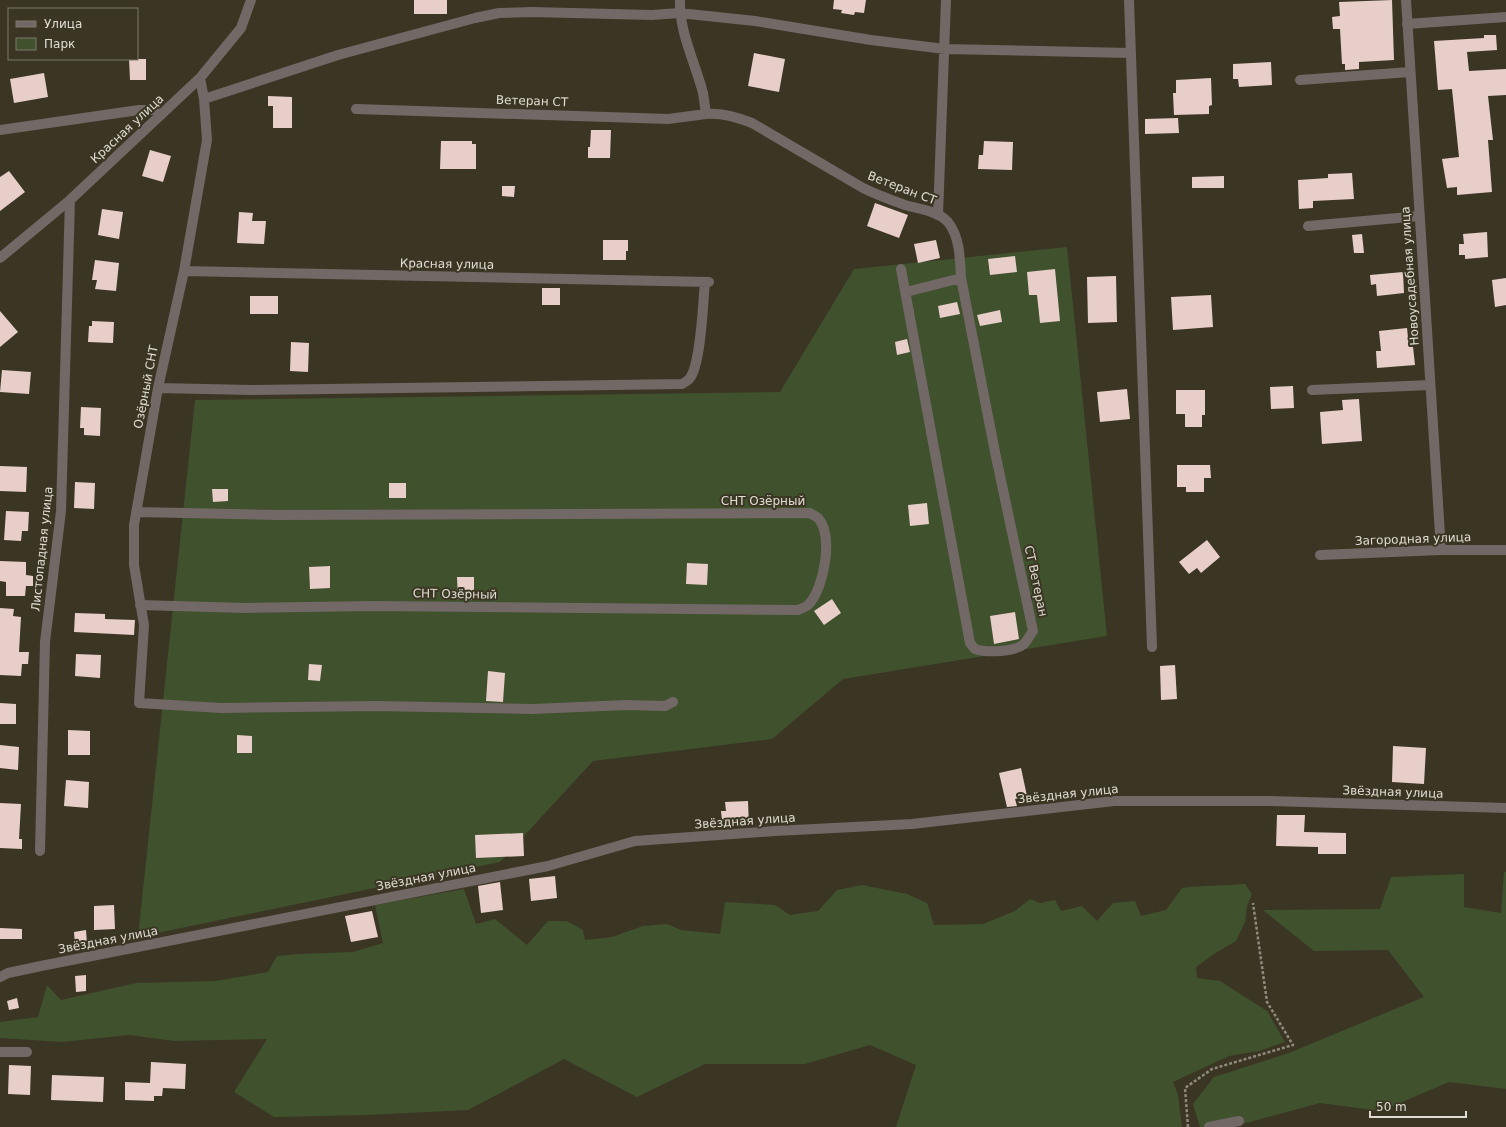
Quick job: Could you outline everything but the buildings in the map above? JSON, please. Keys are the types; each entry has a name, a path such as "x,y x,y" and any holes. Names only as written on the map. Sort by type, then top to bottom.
{"street":[{"name":"Красная улица","path":"0,258 70,200 200,78 241,28 251,0"},
{"path":"680,0 679,13 703,92 706,114"},
{"path":"938,215 946,0"},
{"path":"1129,0 1152,647"},
{"name":"Новоусадебная улица","path":"1406,0 1441,550"},
{"path":"204,99 338,55 499,13 532,12 652,15 679,13 755,21 872,40 945,49 1130,53"},
{"path":"1407,24 1506,17"},
{"path":"1300,80 1410,72"},
{"name":"Озёрный СНТ","path":"200,78 204,99 207,140 184,271 158,388 134,525 134,565 144,625 140,703 221,708 377,706 533,709 626,705 665,706 673,702"},
{"name":"Ветеран СТ","path":"356,109 668,119 706,114 720,114 752,123 862,188 878,195 938,215"},
{"path":"0,130 139,110 154,110 161,115"},
{"name":"Листопадная улица","path":"40,851 45,642 61,510 70,200"},
{"name":"СТ Ветеран","path":"901,269 970,643 975,649 984,652 1015,648 1024,644 1033,631 995,452 961,278 960,253 954,232 947,221 938,215"},
{"path":"1308,226 1420,216"},
{"name":"Красная улица","path":"158,388 252,390 682,384 689,380 694,370 698,353 707,282 184,271"},
{"path":"906,292 961,278"},
{"path":"1312,390 1430,385"},
{"name":"СНТ Озёрный","path":"136,512 277,515 810,513 818,519 824,530 826,552 824,573 817,592 809,605 798,610 372,606 246,608 140,605"},
{"name":"Загородная улица","path":"1320,555 1441,550 1506,550"},
{"name":"Звёздная улица","path":"0,977 8,973 41,966 548,866 634,841 775,831 912,824 1114,801 1270,801 1506,808"},
{"path":"0,1052 27,1052"},
{"path":"1209,1127 1239,1121"}],"path":[{"path":"1188,1127 1185,1088 1212,1069 1293,1045 1267,1002 1253,903"}],"green space":[{"path":"1067,247 1107,636 843,679 772,739 593,761 500,862 138,937 195,400 780,392 854,269"},
{"path":"1504,872 1506,872 1506,1089 1449,1082 1381,1111 1320,1103 1231,1127 1200,1127 1193,1104 1214,1077 1289,1053 1424,997 1388,950 1314,951 1263,910 1380,909 1391,877 1464,874 1464,907 1501,913"},
{"path":"1245,884 1252,894 1247,906 1245,922 1236,941 1196,967 1197,978 1220,981 1267,1011 1285,1042 1259,1051 1229,1056 1173,1082 1178,1095 1182,1127 896,1127 916,1065 870,1045 805,1064 705,1064 637,1097 564,1059 468,1110 367,1115 274,1117 234,1092 267,1039 175,1041 129,1035 62,1042 0,1038 0,1022 38,1017 47,985 61,1000 136,983 216,981 268,972 277,956 353,952 383,943 375,905 464,889 476,924 495,919 527,945 548,921 567,921 583,930 585,940 612,937 643,926 667,924 681,930 720,934 725,902 775,905 790,915 818,911 837,890 862,885 907,894 927,903 934,925 983,924 1015,911 1030,899 1040,903 1055,900 1061,911 1082,906 1097,921 1113,903 1135,901 1141,916 1166,910 1182,888"}]}
